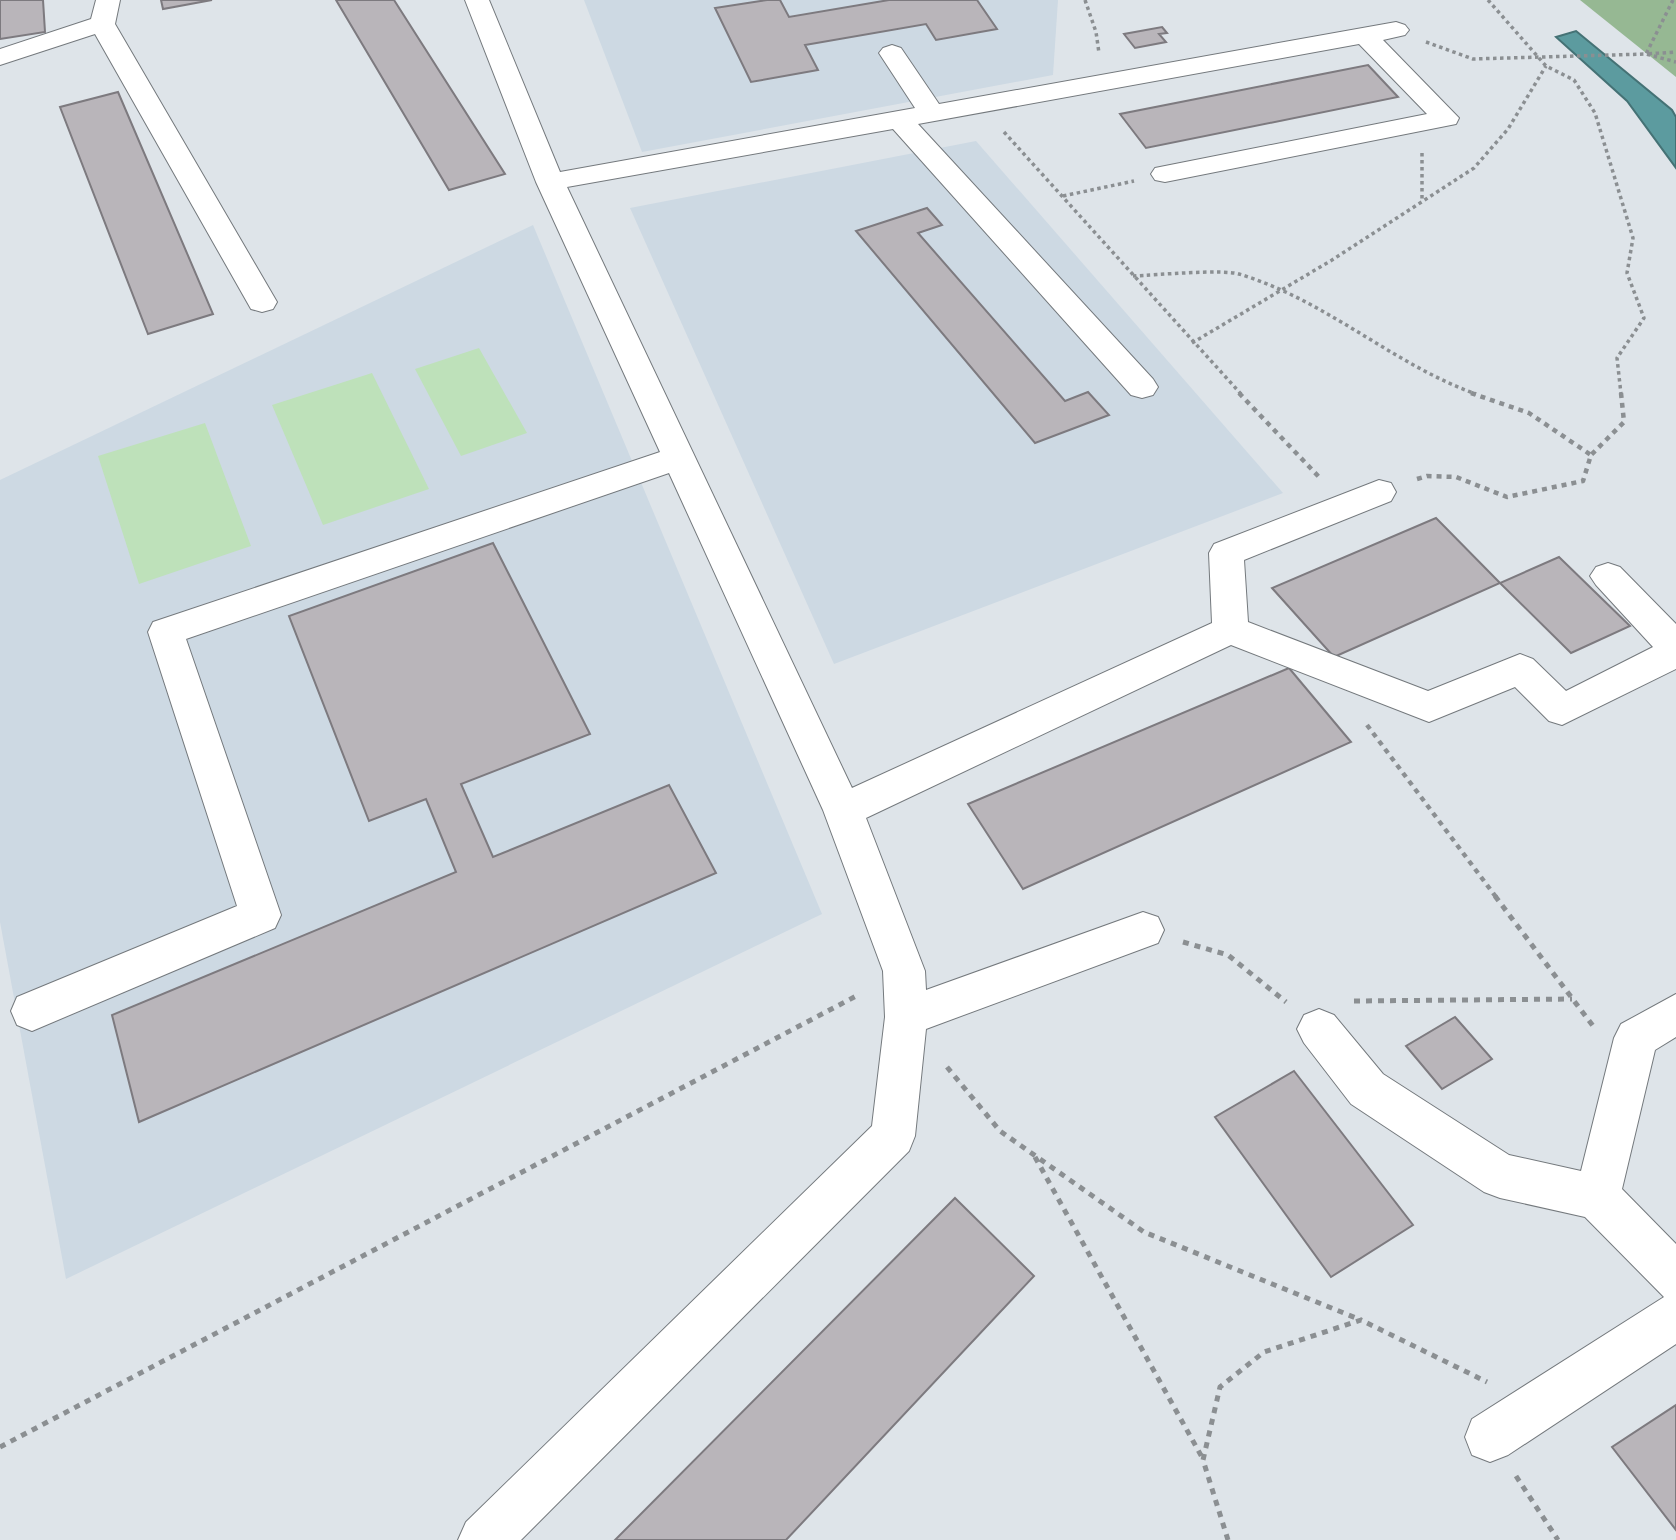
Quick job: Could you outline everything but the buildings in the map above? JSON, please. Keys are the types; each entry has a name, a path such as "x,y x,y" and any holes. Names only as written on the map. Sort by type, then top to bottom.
{"lane":[{"path":"477,0 550,182 843,810 904,971 906,1017 893,1136 484,1540"},
{"path":"0,58 105,12 261,302"},
{"path":"550,182 1396,30"},
{"path":"1165,174 1446,118 1366,36"},
{"path":"892,53 932,114"},
{"path":"900,120 1142,387"},
{"path":"32,1011 260,915 166,632 678,458"},
{"path":"1230,629 1226,553 1379,492"},
{"path":"1608,576 1676,647"},
{"path":"843,810 1230,629 1429,707 1520,669 1562,710 1676,652"},
{"path":"906,1017 1143,930"},
{"path":"1312,1009 1367,1089 1500,1176 1597,1197 1676,1278"},
{"path":"1597,1197 1636,1038 1676,1014"},
{"path":"1490,1437 1676,1316"}],"path":[{"path":"1085,0 1096,32 1103,83"},
{"path":"1379,492 1427,476 1456,477 1507,497 1583,481 1591,455 1624,422 1617,358 1644,318 1627,273 1633,238 1595,113 1574,80 1546,66 1536,57 1488,0"},
{"path":"1646,54 1673,0"},
{"path":"1396,30 1473,59 1676,52"},
{"path":"1646,54 1676,62"},
{"path":"1192,344 1280,292 1474,169 1508,129 1546,66"},
{"path":"980,105 1192,344 1345,505"},
{"path":"1422,123 1422,201"},
{"path":"1062,196 1165,174"},
{"path":"1132,276 1237,273 1333,315 1444,383 1529,413 1591,455"},
{"path":"1364,721 1628,1073"},
{"path":"1143,930 1228,955 1312,1009 1572,999"},
{"path":"0,1447 904,971"},
{"path":"906,1017 1000,1131 1144,1232 1361,1320 1534,1407"},
{"path":"1034,1154 1203,1460 1228,1540"},
{"path":"1203,1460 1220,1387 1264,1352 1361,1320"},
{"path":"1490,1437 1558,1540"}],"shaded area":[{"path":"584,0 1058,0 1053,75 642,152"},
{"path":"976,141 1283,493 834,664 630,208"},
{"path":"533,225 822,914 66,1279 0,922 0,480"}],"green space":[{"path":"1580,0 1676,0 1676,77"},
{"path":"479,348 527,433 461,456 415,369"},
{"path":"372,373 429,489 323,525 272,405"},
{"path":"205,423 251,546 139,584 98,456"}],"water":[{"path":"1576,31 1672,110 1676,117 1676,168 1627,101 1556,37"}]}
